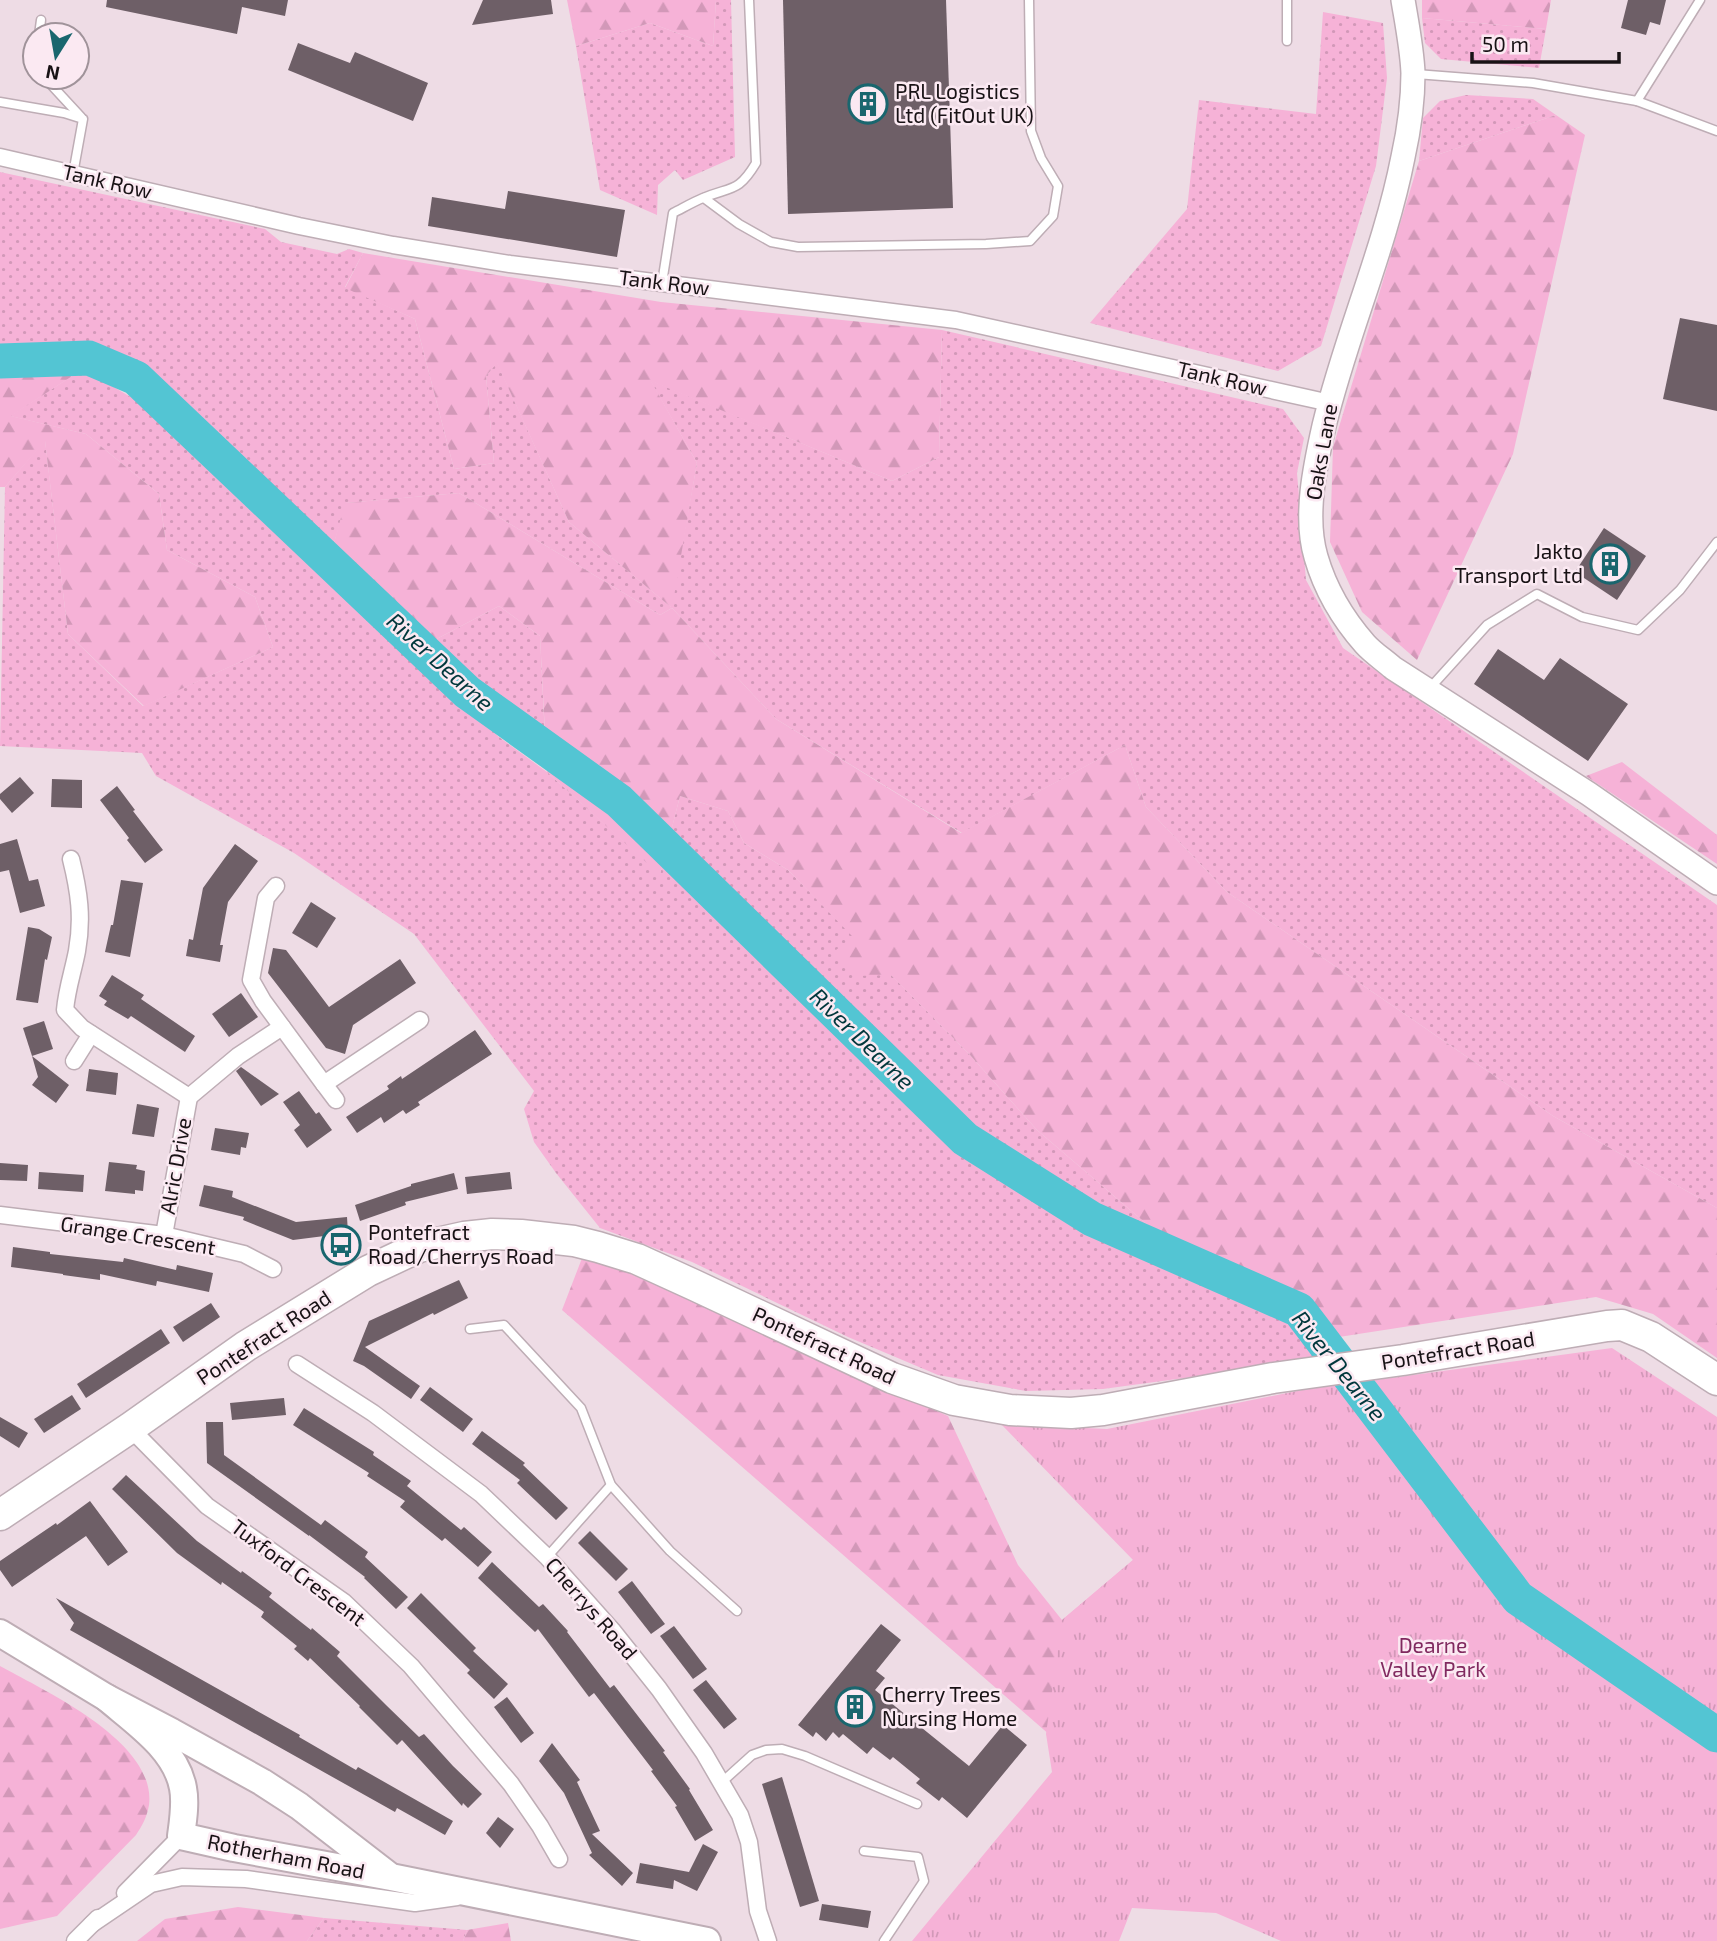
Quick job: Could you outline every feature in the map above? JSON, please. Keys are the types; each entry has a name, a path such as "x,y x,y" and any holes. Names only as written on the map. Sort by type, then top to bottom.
{"highway":[{"name":"Pontefract Road","path":"0,1516 246,1346 368,1270 419,1247 492,1234 574,1241 637,1259 892,1378 954,1400 985,1407 1071,1413 1103,1410 1273,1378 1622,1325 1651,1337 1717,1380"}],"main road":[{"name":"Rotherham Road","path":"0,1633 107,1698 262,1782 299,1806 391,1877"},
{"name":"Rotherham Road","path":"107,1698 145,1730 177,1770 183,1788 181,1836 477,1895 611,1931 707,1941"}],"street":[{"name":"Oaks Lane","path":"1403,0 1413,74 1410,116 1393,201 1330,403 1317,454 1312,497 1315,554 1337,605 1366,645 1393,668 1589,794 1717,883"},
{"name":"Tank Row","path":"0,157 393,245 510,264 956,320 1330,403"},
{"path":"71,859 80,895 81,926 77,953 66,990 65,1010 82,1028 189,1097 238,1056 282,1027"},
{"path":"276,886 265,898 251,980 336,1100"},
{"path":"324,1084 420,1020"},
{"path":"74,1061 91,1034"},
{"name":"Alric Drive","path":"164,1236 189,1097"},
{"name":"Grange Crescent","path":"0,1215 164,1236 244,1254 273,1269"},
{"name":"Cherrys Road","path":"297,1364 373,1413 481,1494 547,1557 612,1630 659,1689 704,1753 740,1815 749,1842 758,1911 768,1941"},
{"name":"Tuxford Crescent","path":"130,1428 207,1506 344,1602 411,1666 511,1784 540,1825 559,1859"},
{"path":"75,1941 181,1836"},
{"path":"92,1924 151,1884 182,1877 246,1879 415,1903 477,1895"}],"lane":[{"path":"662,284 673,214 704,198 730,190 746,178 756,163 749,0"},
{"path":"704,198 739,224 771,242 798,247 1030,241 1053,216 1058,186 1041,158 1031,131 1029,0"},
{"path":"1287,0 1287,41"},
{"path":"1637,101 1700,0"},
{"path":"1413,74 1533,83 1637,101 1717,131"},
{"path":"57,91 83,119"},
{"path":"0,102 83,119"},
{"path":"74,174 83,119"},
{"path":"1428,690 1487,625 1537,594 1582,617 1638,630 1680,590 1717,542"},
{"path":"470,1329 504,1325 581,1408 611,1485 670,1551 737,1611"},
{"path":"547,1557 611,1485"},
{"path":"722,1782 752,1755 766,1750 782,1749 805,1756 917,1804"},
{"path":"864,1851 918,1857 924,1881 884,1941"}],"green space":[{"path":"567,0 716,0 713,46 650,23 576,46"},
{"path":"716,0 731,0 735,157 683,180 675,170 658,185 657,215 600,190 576,46 650,23 713,46"},
{"path":"1422,0 1551,0 1546,29 1422,18"},
{"path":"1323,12 1383,23 1387,78 1376,166 1321,346 1278,371 1090,323 1187,209 1199,100 1316,114"},
{"path":"1422,18 1546,29 1539,68 1441,59 1425,43"},
{"path":"1466,95 1533,99 1556,115 1419,161 1423,118 1440,101"},
{"path":"1556,115 1585,135 1513,454 1417,660 1362,612 1330,542 1333,447 1419,161"},
{"path":"0,172 265,229 281,242 337,254 349,249 363,253 345,287 415,319 454,469 494,463 486,376 497,362 569,522 671,607 697,463 650,380 892,481 939,457 942,330 1283,409 1304,438 1297,473 1306,580 1343,648 1717,905 1717,1208 1553,1116 1227,892 1146,807 1125,745 962,833 776,719 672,608 660,615 459,493 346,503 332,550 139,371 87,348 0,349"},
{"path":"363,253 661,302 942,330 939,457 892,481 651,381 697,463 672,608 569,522 497,363 486,376 494,463 454,469 415,319 345,288"},
{"path":"83,369 146,406 263,520 499,737 547,772 660,874 680,796 728,811 744,843 788,870 970,1055 1037,1130 1163,1238 1307,1301 1348,1350 1221,1373 1103,1389 1026,1391 938,1375 848,1337 692,1262 600,1228 534,1142 524,1109 534,1091 414,934 294,853 156,776 142,753 0,746 5,487 45,440 68,634 143,706 273,647 255,597 167,550 159,494 86,434 10,416"},
{"path":"83,369 11,416 86,434 159,494 167,550 255,597 273,647 144,706 68,634 45,441 5,487 0,487 0,372"},
{"path":"459,493 660,615 672,608 776,719 961,833 1125,745 1146,807 1227,892 1553,1116 1717,1208 1717,1358 1653,1314 1596,1297 1339,1337 1307,1301 1163,1238 1037,1130 970,1055 891,975 855,976 832,953 853,937 788,870 744,843 728,811 680,796 660,875 547,772 540,636 499,606 429,643 332,550 345,503"},
{"path":"499,606 540,636 545,738 475,685 429,643"},
{"path":"1622,762 1717,835 1717,864 1586,776"},
{"path":"584,1253 948,1416 1018,1565 1062,1620 1133,1560 1717,1941 1059,1743 562,1310"},
{"name":"Dearne Valley Park","path":"1612,1348 1717,1417 1717,1941 1281,1941 1216,1913 1132,1908 1119,1941 912,1941 1052,1772 1046,1734 1062,1620 1133,1560 1001,1424 1107,1429 1302,1390"},
{"path":"0,1666 69,1704 117,1740 135,1760 147,1782 149,1805 136,1835 57,1916 0,1929"},
{"path":"238,1907 324,1918 307,1941 137,1941 165,1919"},
{"path":"324,1918 467,1930 463,1941 307,1941"},
{"path":"508,1923 511,1941 463,1941 467,1930"}],"building":[{"path":"107,0 288,0 285,16 242,7 237,34 106,7"},
{"path":"483,0 551,0 553,14 472,25"},
{"name":"PRL Logistics Ltd (FitOut UK)","path":"783,0 946,0 953,208 788,214"},
{"path":"1628,0 1666,0 1660,25 1650,22 1646,35 1621,28"},
{"path":"298,43 350,63 355,52 428,83 413,121 288,70"},
{"path":"508,191 625,210 617,257 428,226 432,197 505,209"},
{"path":"1680,318 1717,325 1717,411 1663,399"},
{"name":"Jakto Transport Ltd","path":"1604,528 1646,556 1617,600 1575,572"},
{"path":"1498,649 1544,680 1560,658 1628,704 1588,761 1474,684"},
{"path":"20,777 34,793 12,813 0,799 0,794"},
{"path":"52,779 82,780 82,808 51,807"},
{"path":"117,786 163,850 145,863 100,800"},
{"path":"17,839 29,881 38,879 45,906 20,913 9,870 0,872 0,844"},
{"path":"235,844 258,861 228,902 220,945 223,945 220,962 186,956 189,939 193,940 203,888"},
{"path":"121,880 143,883 130,957 105,952"},
{"path":"311,902 336,918 317,948 292,933"},
{"path":"28,927 39,929 52,937 47,960 45,959 38,1003 16,1000"},
{"path":"273,948 286,950 329,1007 400,959 416,983 353,1025 345,1054 326,1048 268,973"},
{"path":"112,975 144,995 141,999 195,1036 185,1052 131,1016 128,1019 104,1005 107,1001 99,996"},
{"path":"241,993 258,1017 229,1037 212,1014"},
{"path":"44,1021 53,1049 32,1056 23,1028"},
{"path":"475,1030 492,1054 418,1102 420,1105 406,1114 403,1110 384,1123 381,1117 357,1133 346,1117 389,1089 387,1086 401,1076 402,1079"},
{"path":"32,1056 69,1085 56,1103 32,1085 38,1077"},
{"path":"241,1067 279,1094 261,1106 236,1071"},
{"path":"89,1069 118,1073 116,1095 86,1091"},
{"path":"299,1091 332,1130 307,1148 294,1130 300,1125 283,1102"},
{"path":"137,1104 159,1108 154,1137 132,1134"},
{"path":"215,1128 249,1133 246,1148 241,1147 240,1155 211,1150"},
{"path":"109,1162 137,1165 136,1169 145,1171 143,1191 135,1190 135,1194 105,1191"},
{"path":"0,1163 28,1165 27,1181 0,1180"},
{"path":"39,1172 84,1175 83,1192 38,1189"},
{"path":"510,1172 512,1189 467,1194 465,1177"},
{"path":"454,1173 458,1189 405,1202 406,1205 360,1221 355,1205 411,1184"},
{"path":"204,1185 233,1191 232,1197 296,1222 347,1217 348,1233 293,1240 243,1220 244,1217 199,1206"},
{"path":"13,1247 123,1262 124,1258 176,1270 177,1265 213,1273 209,1292 157,1281 156,1286 100,1274 100,1280 11,1267"},
{"path":"459,1280 468,1298 365,1347 420,1386 411,1399 353,1361 369,1321"},
{"path":"211,1303 220,1317 183,1342 173,1327"},
{"path":"161,1329 170,1343 86,1398 77,1384"},
{"path":"430,1387 473,1419 463,1432 420,1400"},
{"path":"72,1395 81,1409 44,1433 34,1419"},
{"path":"284,1398 286,1415 232,1420 230,1403"},
{"path":"304,1408 374,1452 373,1455 411,1481 407,1486 461,1530 464,1527 492,1552 478,1567 445,1538 442,1541 400,1507 405,1501 367,1476 369,1473 293,1425"},
{"path":"0,1417 28,1433 19,1448 0,1436"},
{"path":"206,1422 223,1422 224,1455 321,1525 325,1520 368,1552 365,1557 408,1597 396,1609 365,1577 207,1463"},
{"path":"482,1431 525,1463 523,1465 568,1508 556,1520 517,1483 520,1480 472,1444"},
{"path":"126,1475 197,1541 272,1593 269,1597 340,1652 337,1656 386,1705 419,1737 424,1734 482,1794 468,1808 463,1803 462,1806 402,1740 397,1745 310,1658 308,1661 294,1649 297,1646 261,1617 264,1612 177,1553 112,1489"},
{"path":"90,1501 128,1552 108,1566 86,1536 12,1587 0,1570 0,1561"},
{"path":"590,1531 628,1569 616,1581 578,1543"},
{"path":"492,1562 539,1607 543,1604 568,1631 610,1688 614,1685 665,1751 663,1752 690,1789 713,1830 695,1841 675,1807 677,1806 651,1771 653,1770 594,1693 589,1697 538,1629 535,1632 478,1578"},
{"path":"632,1581 665,1624 651,1634 618,1592"},
{"path":"421,1593 476,1648 473,1651 508,1684 494,1699 467,1673 470,1670 407,1608"},
{"path":"56,1598 300,1735 299,1737 356,1770 358,1767 453,1821 445,1835 397,1808 395,1812 70,1630 74,1623"},
{"name":"Cherry Trees Nursing Home","path":"881,1624 901,1640 876,1671 885,1678 875,1690 969,1766 1003,1725 1027,1745 967,1818 942,1797 939,1801 916,1783 920,1779 893,1757 890,1760 873,1747 867,1754 843,1734 839,1738 833,1732 826,1741 816,1732 813,1737 798,1725"},
{"path":"674,1626 707,1669 693,1679 660,1636"},
{"path":"706,1680 737,1719 724,1729 693,1690"},
{"path":"507,1697 534,1733 521,1743 494,1707"},
{"path":"552,1743 580,1780 577,1782 600,1831 592,1834 633,1873 622,1886 589,1855 592,1853 564,1793 539,1761"},
{"path":"782,1777 819,1901 800,1907 762,1784"},
{"path":"498,1817 514,1829 500,1848 486,1833"},
{"path":"703,1844 718,1852 697,1891 674,1880 673,1889 636,1883 640,1863 689,1872"},
{"path":"822,1904 871,1911 868,1928 819,1920"}],"waterway":[{"name":"River Dearne","path":"0,361 89,358 136,378 467,692 619,801 965,1139 1092,1219 1299,1310 1518,1598 1717,1735"}],"place":[{"name":"PRL Logistics Ltd (FitOut UK)","path":"868,104"},
{"name":"Jakto Transport Ltd","path":"1610,564"},
{"name":"Pontefract Road/Cherrys Road","path":"341,1245"},
{"name":"Cherry Trees Nursing Home","path":"855,1707"}]}
